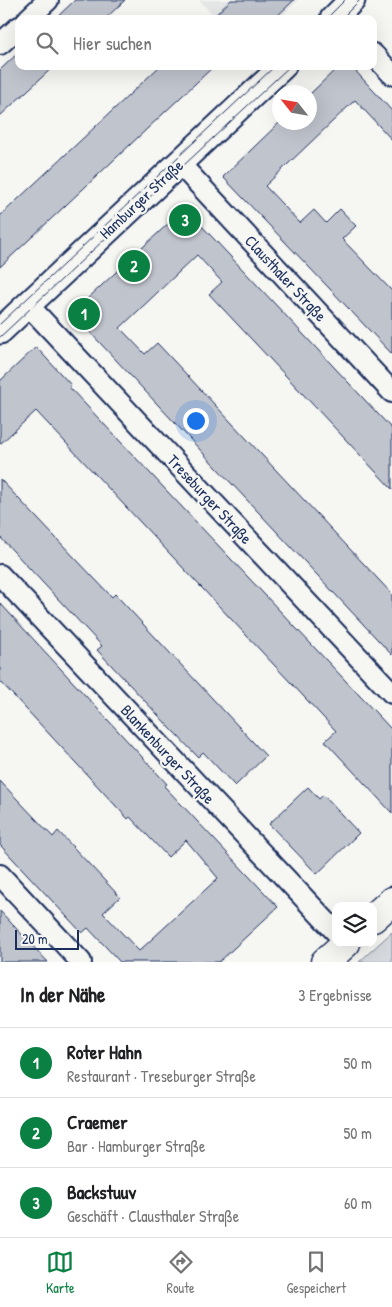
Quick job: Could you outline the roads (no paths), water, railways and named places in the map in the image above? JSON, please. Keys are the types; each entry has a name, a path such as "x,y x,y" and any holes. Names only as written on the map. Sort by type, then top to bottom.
{"main road":[{"path":"377,914 392,901"},
{"path":"325,962 342,947"}],"street":[{"path":"32,15 47,0"},
{"path":"0,44 15,31"},
{"path":"377,58 392,74"},
{"name":"Hamburger Straße","path":"0,331 278,70"},
{"name":"Clausthaler Straße","path":"179,164 392,392"},
{"name":"Treseburger Straße","path":"28,304 392,693"},
{"name":"Blankenburger Straße","path":"0,575 332,928"},
{"path":"0,875 81,962"}],"tram line":[{"path":"330,15 345,0"},
{"path":"345,15 360,0"},
{"path":"0,324 271,70"},
{"path":"0,337 286,70"}],"place":[{"name":"Backstuuv","path":"185,220"},
{"name":"Craemer","path":"134,266"},
{"name":"Roter Hahn","path":"84,314"}]}
